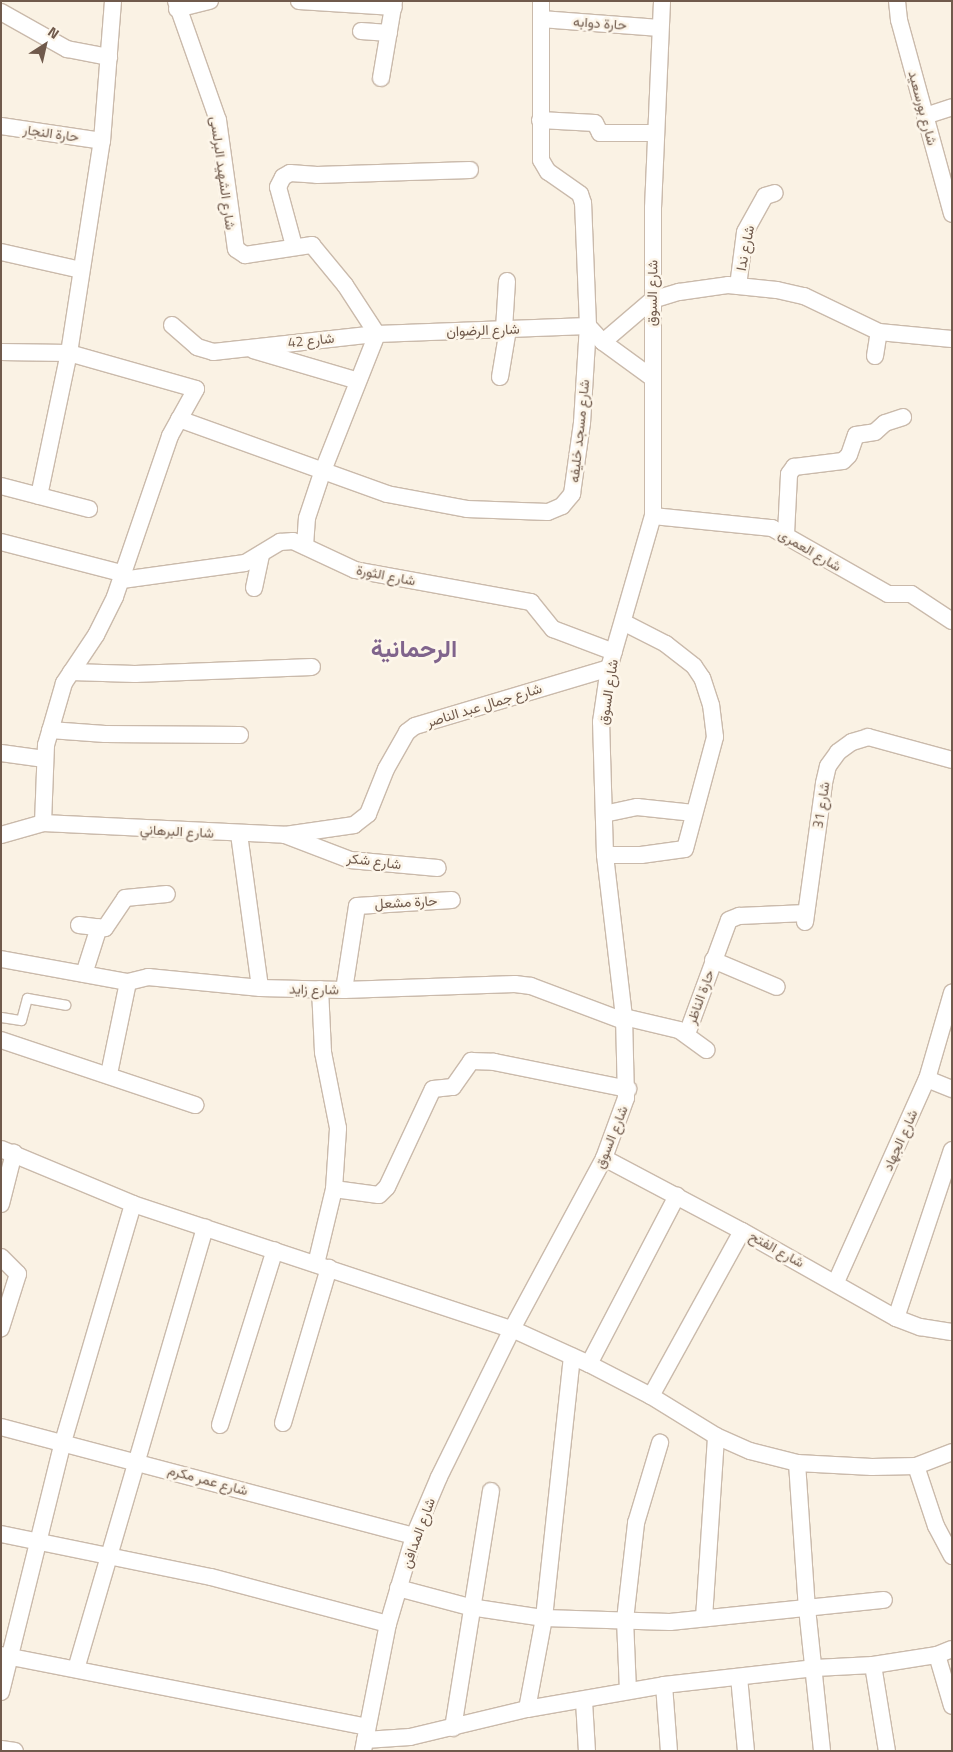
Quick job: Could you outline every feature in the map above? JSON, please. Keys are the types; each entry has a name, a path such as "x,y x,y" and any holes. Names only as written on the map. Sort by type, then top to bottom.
{"street":[{"path":"39,496 68,352 102,141 113,1"},
{"path":"176,5 210,1"},
{"path":"299,1 394,4 381,78"},
{"name":"شارع مسجد خليفه","path":"179,419 322,473 387,494 467,509 548,512 562,506 572,494 576,479 588,326 582,198 544,167 540,153 542,1"},
{"name":"شارع السوق","path":"512,1329 604,1158 624,1108 628,1088 624,1019 605,855 601,722 611,660 624,623 653,516 652,300 656,134 662,1"},
{"name":"شارع بورسعيد","path":"897,1 899,20 951,204"},
{"name":"شارع الشهيد البرلسى","path":"176,5 218,120 233,243 236,249 245,254 300,245"},
{"path":"1,12 67,49 109,57"},
{"name":"حارة دوابه","path":"541,19 660,28"},
{"path":"361,31 389,33"},
{"path":"925,116 952,107"},
{"path":"540,120 595,123 600,133 656,134"},
{"name":"حارة النجار","path":"1,126 102,141"},
{"path":"305,546 307,518 322,473 378,334 318,250 300,245 278,187 283,177 290,173 316,175 470,170"},
{"name":"شارع ندا","path":"738,286 745,232 766,196 775,193"},
{"path":"1,252 82,270"},
{"path":"500,377 506,329 507,281"},
{"path":"603,342 652,300 679,292 738,286 804,296 878,332 952,339"},
{"name":"شارع 42","path":"172,325 197,347 213,352 244,347 378,334"},
{"path":"588,326 603,342 651,377"},
{"name":"شارع الرضوان","path":"378,334 588,326"},
{"path":"875,356 878,332"},
{"name":"شارع 42","path":"244,347 358,381"},
{"path":"1,352 68,352 196,389 179,419 146,503 123,577 96,635 71,672 50,730 45,759 43,823"},
{"path":"786,534 789,474 794,467 843,460 849,455 856,435 875,432 886,423 903,416"},
{"path":"1,486 89,509"},
{"name":"شارع العمرى","path":"653,516 757,524 786,534 888,594 911,594 952,620"},
{"name":"شارع الثورة","path":"123,577 245,563 280,542 293,541 355,570 531,602 541,610 553,629 611,660"},
{"path":"1,542 123,577"},
{"path":"254,588 261,554"},
{"path":"605,855 683,850 715,737 714,720 704,683 683,655 624,623"},
{"name":"شارع جمال عبد الناصر","path":"354,825 368,814 386,769 407,732 415,726 611,660"},
{"path":"71,672 136,674 312,667"},
{"path":"50,730 105,734 240,734"},
{"name":"شارع 31","path":"806,917 824,782 828,766 838,752 852,742 868,737 952,760"},
{"path":"1,753 45,759"},
{"path":"604,814 637,807 694,812"},
{"name":"شارع البرهاني","path":"1,835 43,823 285,835 354,825"},
{"path":"239,834 260,988"},
{"name":"شارع شكر","path":"285,835 350,860 438,868"},
{"path":"78,925 106,927 125,898 167,894"},
{"name":"حارة مشعل","path":"344,990 357,906 452,900"},
{"name":"حارة الناظر","path":"687,1034 726,924 734,917 806,917"},
{"path":"84,974 99,927"},
{"name":"شارع زايد","path":"1,959 128,982 148,977 260,988 344,990 515,984 531,986 624,1019 687,1034"},
{"name":"حارة الناظر","path":"713,960 776,987"},
{"path":"109,1074 128,982"},
{"path":"283,1423 323,1266 334,1189 338,1128 323,1052 320,989"},
{"name":"شارع الجهاد","path":"836,1282 927,1079 949,1010 952,993"},
{"path":"687,1034 707,1050"},
{"path":"1,1040 109,1074 195,1105"},
{"path":"334,1189 379,1195 387,1187 435,1087 451,1088 471,1061 488,1061 628,1088"},
{"path":"927,1079 952,1089"},
{"path":"896,1318 952,1150"},
{"path":"1,1204 8,1151 133,1204 512,1329 589,1364 651,1396 716,1436 750,1451 797,1463 916,1466 952,1452"},
{"name":"شارع الفتح","path":"604,1158 742,1230 896,1318 920,1327 952,1332"},
{"path":"589,1364 677,1196"},
{"path":"1,1692 6,1656 39,1544 63,1442 133,1204"},
{"path":"76,1669 135,1460 205,1227"},
{"path":"651,1396 742,1230"},
{"path":"220,1425 275,1250"},
{"path":"1,1257 18,1274 1,1328"},
{"name":"شارع المدافن","path":"365,1739 388,1624 414,1536 439,1477 512,1329"},
{"path":"527,1709 544,1618 572,1356"},
{"name":"شارع عمر مكرم","path":"1,1427 135,1460 414,1536"},
{"path":"704,1618 716,1436"},
{"path":"628,1691 625,1620 636,1523 660,1443"},
{"path":"797,1463 807,1608 815,1668 822,1751"},
{"path":"916,1466 936,1526 952,1556"},
{"path":"453,1728 470,1607 491,1491"},
{"path":"1,1534 39,1544 109,1555 211,1577 388,1624"},
{"path":"398,1588 470,1607 544,1618 670,1622 884,1600"},
{"path":"6,1656 76,1669 365,1739 420,1743 453,1728 527,1709 584,1701 628,1691 815,1668 873,1665 944,1652 952,1706"},
{"path":"873,1665 887,1751"},
{"path":"739,1677 746,1751"},
{"path":"664,1686 669,1751"},
{"path":"584,1701 587,1751"},
{"path":"1,1749 14,1751"}],"lane":[{"path":"1,1017 21,1020 27,998 65,1005"}],"district":[{"name":"الرحمانية","path":"414,649"}]}
